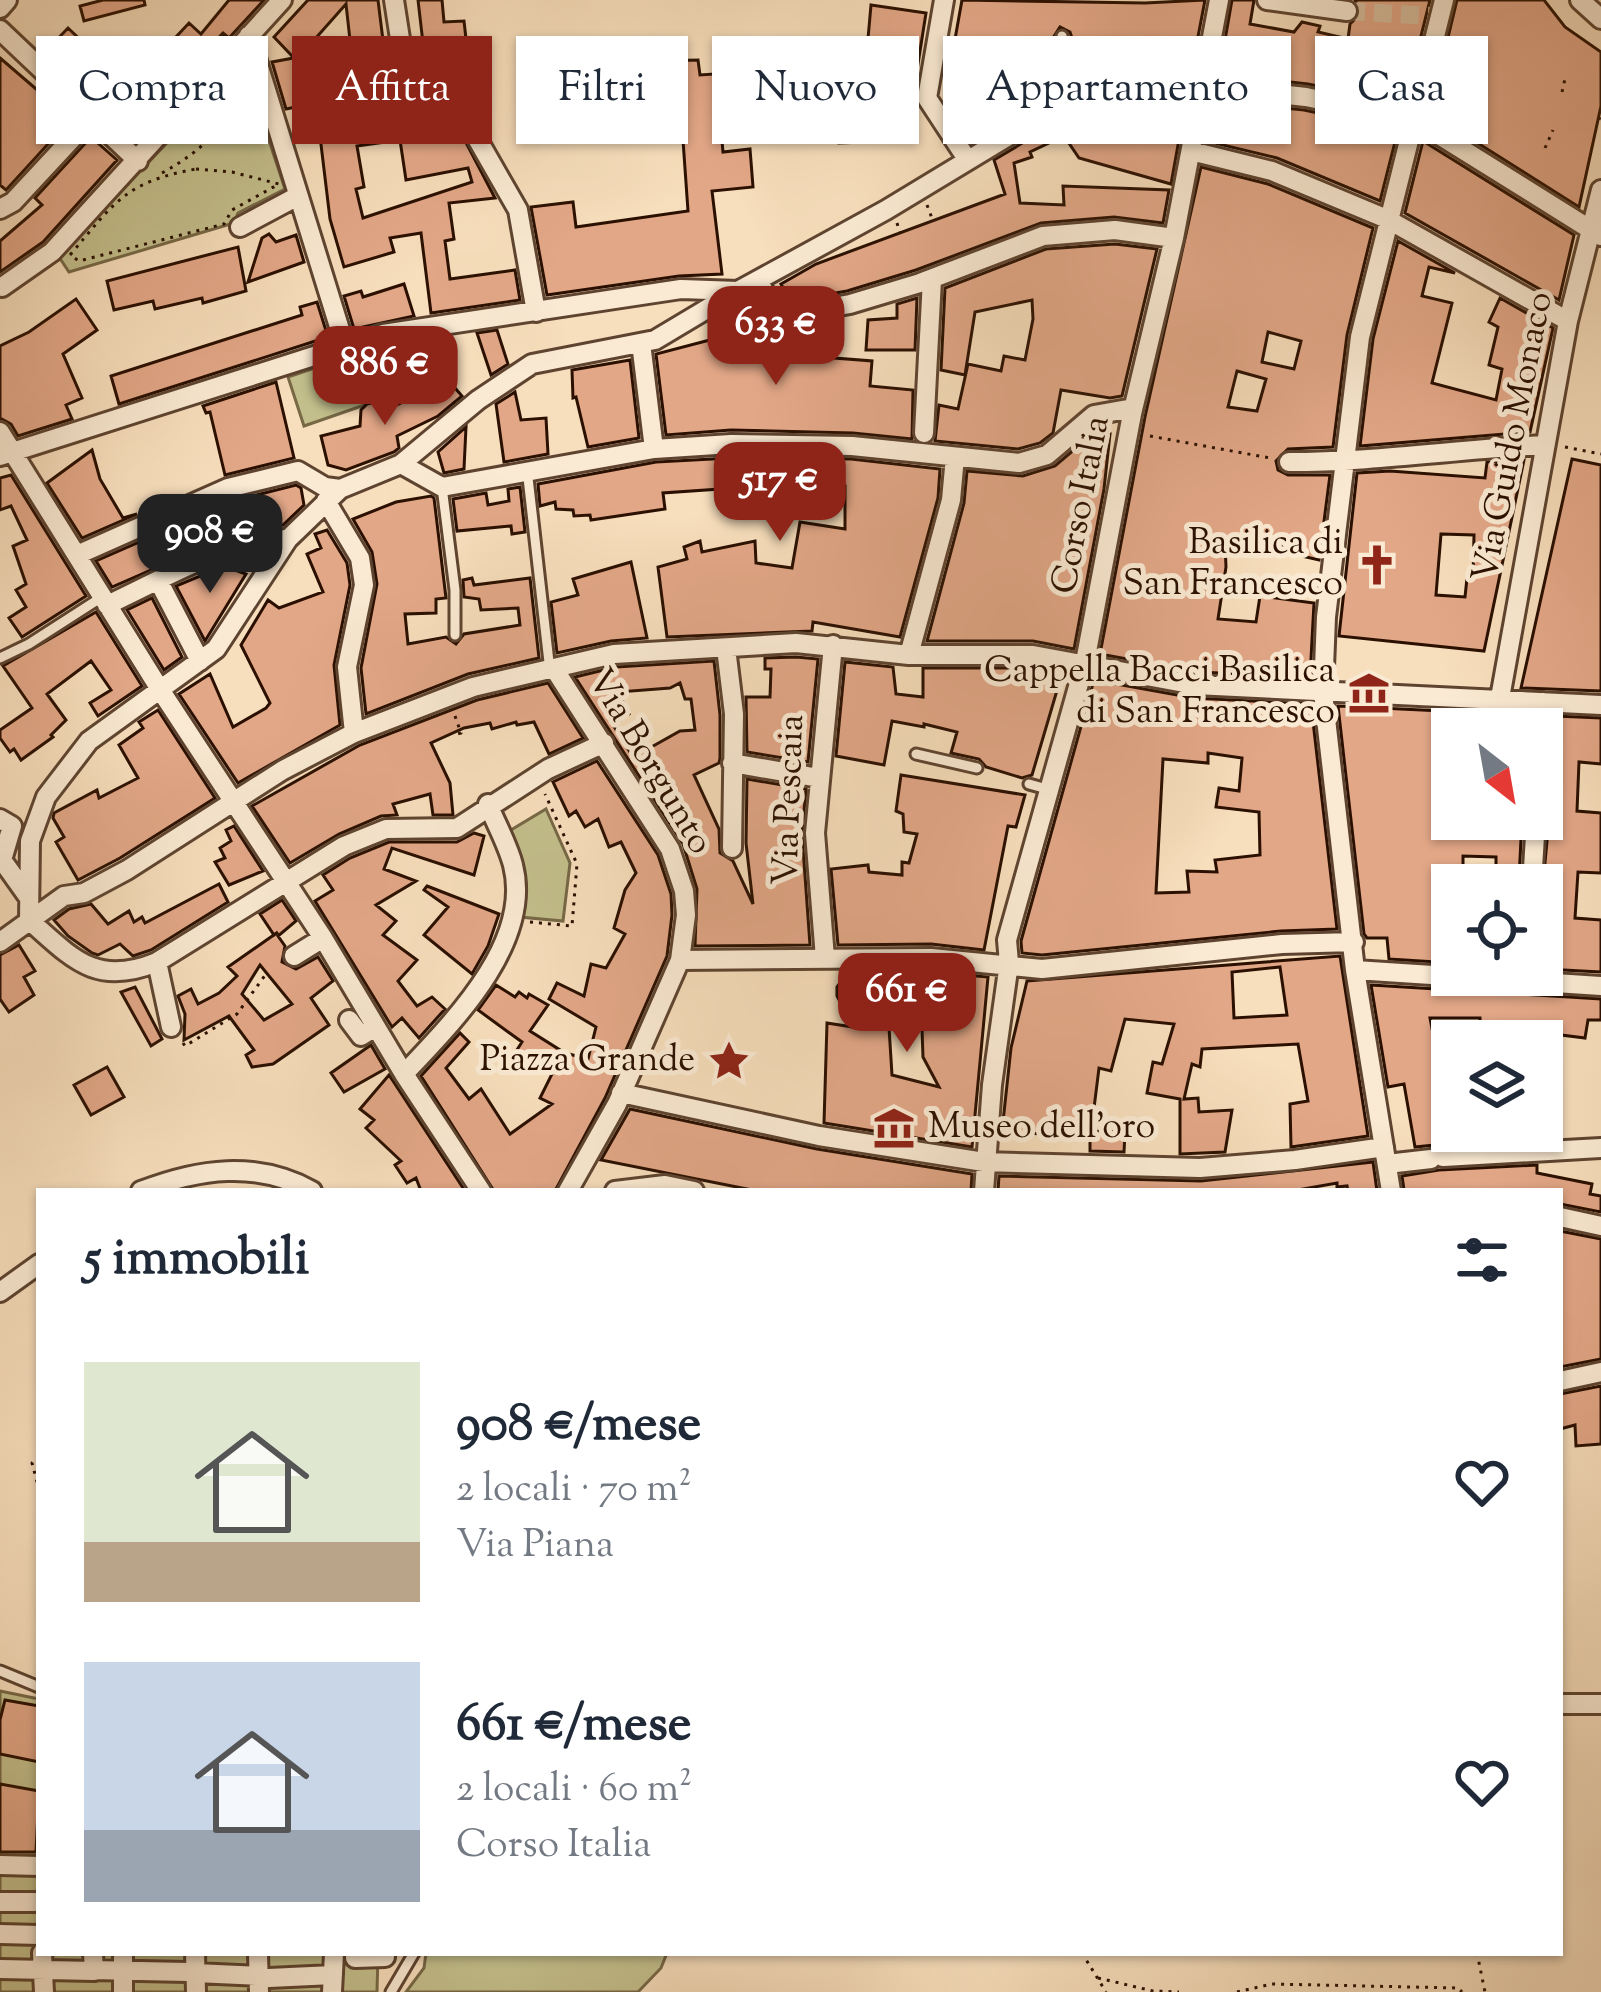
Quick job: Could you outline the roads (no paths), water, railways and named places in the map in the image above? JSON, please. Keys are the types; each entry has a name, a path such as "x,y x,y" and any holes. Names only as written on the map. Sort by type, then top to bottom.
{"street":[{"path":"0,8 7,0"},
{"path":"2,287 52,252 282,0"},
{"path":"394,0 407,84 464,79 475,135 518,210 536,312"},
{"path":"944,0 927,98 967,159"},
{"name":"Corso Italia","path":"1213,36 1219,0"},
{"path":"1580,0 1601,19"},
{"path":"1280,1 1347,11"},
{"path":"0,30 36,64"},
{"path":"249,35 345,346"},
{"path":"0,209 13,202 67,144"},
{"path":"120,144 138,161"},
{"path":"28,920 31,841 46,797 89,741 216,649 289,539 333,495 401,464 478,400 532,364 655,340 993,144"},
{"name":"Corso Italia","path":"984,1188 1009,963 1006,940 1038,786 1084,662 1192,144"},
{"path":"1391,1188 1355,970 1323,693 1327,599 1360,337 1408,144"},
{"path":"1453,144 1596,233"},
{"path":"1191,151 1272,171 1387,219 1567,331"},
{"name":"Via Guido Monaco","path":"1500,698 1567,331 1596,233 1601,190"},
{"path":"240,227 298,196"},
{"path":"759,282 778,317 850,304 932,279 1043,236 1115,230 1174,238"},
{"path":"924,444 932,279"},
{"path":"7,454 383,334 681,289 738,291"},
{"path":"640,343 653,449"},
{"path":"401,464 442,487 653,449 730,444 924,444 955,457 1018,464 1047,455 1094,416 1132,419"},
{"path":"0,432 7,454 323,938 479,1188"},
{"path":"1289,462 1344,462 1372,456 1545,445"},
{"path":"909,655 951,500 955,457"},
{"path":"77,556 228,488 298,471 325,487 333,495 360,558 364,585 346,667 354,733"},
{"path":"105,601 255,543 289,539"},
{"path":"159,582 200,661"},
{"path":"0,941 64,896 84,893 127,870 233,801 354,733 473,686 614,654 833,645 909,655 1033,655 1195,685 1601,705"},
{"name":"Via Pescaia","path":"825,958 815,833 833,645"},
{"path":"726,648 734,714 731,848"},
{"name":"Via Borgunto","path":"552,670 604,743 678,868 686,915 680,960"},
{"path":"1543,702 1543,708"},
{"path":"28,920 73,959 102,973 131,973 157,962 344,846 386,829 457,828 536,776 604,743"},
{"path":"732,764 819,778"},
{"path":"404,1073 458,1018 513,920 514,869 488,804"},
{"path":"0,819 12,826 2,860 29,898"},
{"path":"294,956 323,938"},
{"path":"571,1188 621,1093 680,960 825,958 1042,968 1282,944 1354,942"},
{"path":"157,962 171,1027"},
{"path":"1355,970 1431,974"},
{"path":"1563,982 1601,986"},
{"path":"349,1020 362,1036 375,1027"},
{"path":"621,1093 818,1136 984,1162 1200,1168 1386,1155 1437,1158 1601,1148"},
{"path":"151,1188 208,1170 242,1170 307,1188"},
{"path":"640,1188 680,1188"},
{"path":"1563,1218 1601,1226"},
{"path":"0,1292 36,1266"},
{"path":"1563,1380 1601,1372"},
{"path":"1563,1704 1601,1704"},
{"path":"0,1865 36,1865"},
{"path":"0,1902 36,1902"},
{"path":"0,1934 36,1935"},
{"path":"356,1956 385,1956"},
{"path":"0,1970 42,1961 123,1962 264,1985 333,1984"},
{"path":"42,1961 44,1992"},
{"path":"123,1962 123,1992"},
{"path":"93,1965 94,1992"}],"lane":[{"path":"527,469 552,670"},
{"path":"442,487 455,590 455,635"},
{"path":"0,658 105,601"},
{"path":"916,754 976,768"},
{"path":"0,1671 36,1686"},
{"path":"391,1992 412,1956"}],"tunnel":[{"path":"1347,11 1432,16"}],"place":[{"name":"Basilica di San Francesco","path":"1377,565"},
{"name":"Cappella Bacci Basilica di San Francesco","path":"1369,693"},
{"name":"Piazza Grande","path":"729,1061"},
{"name":"Museo dell'oro","path":"894,1128"}]}
